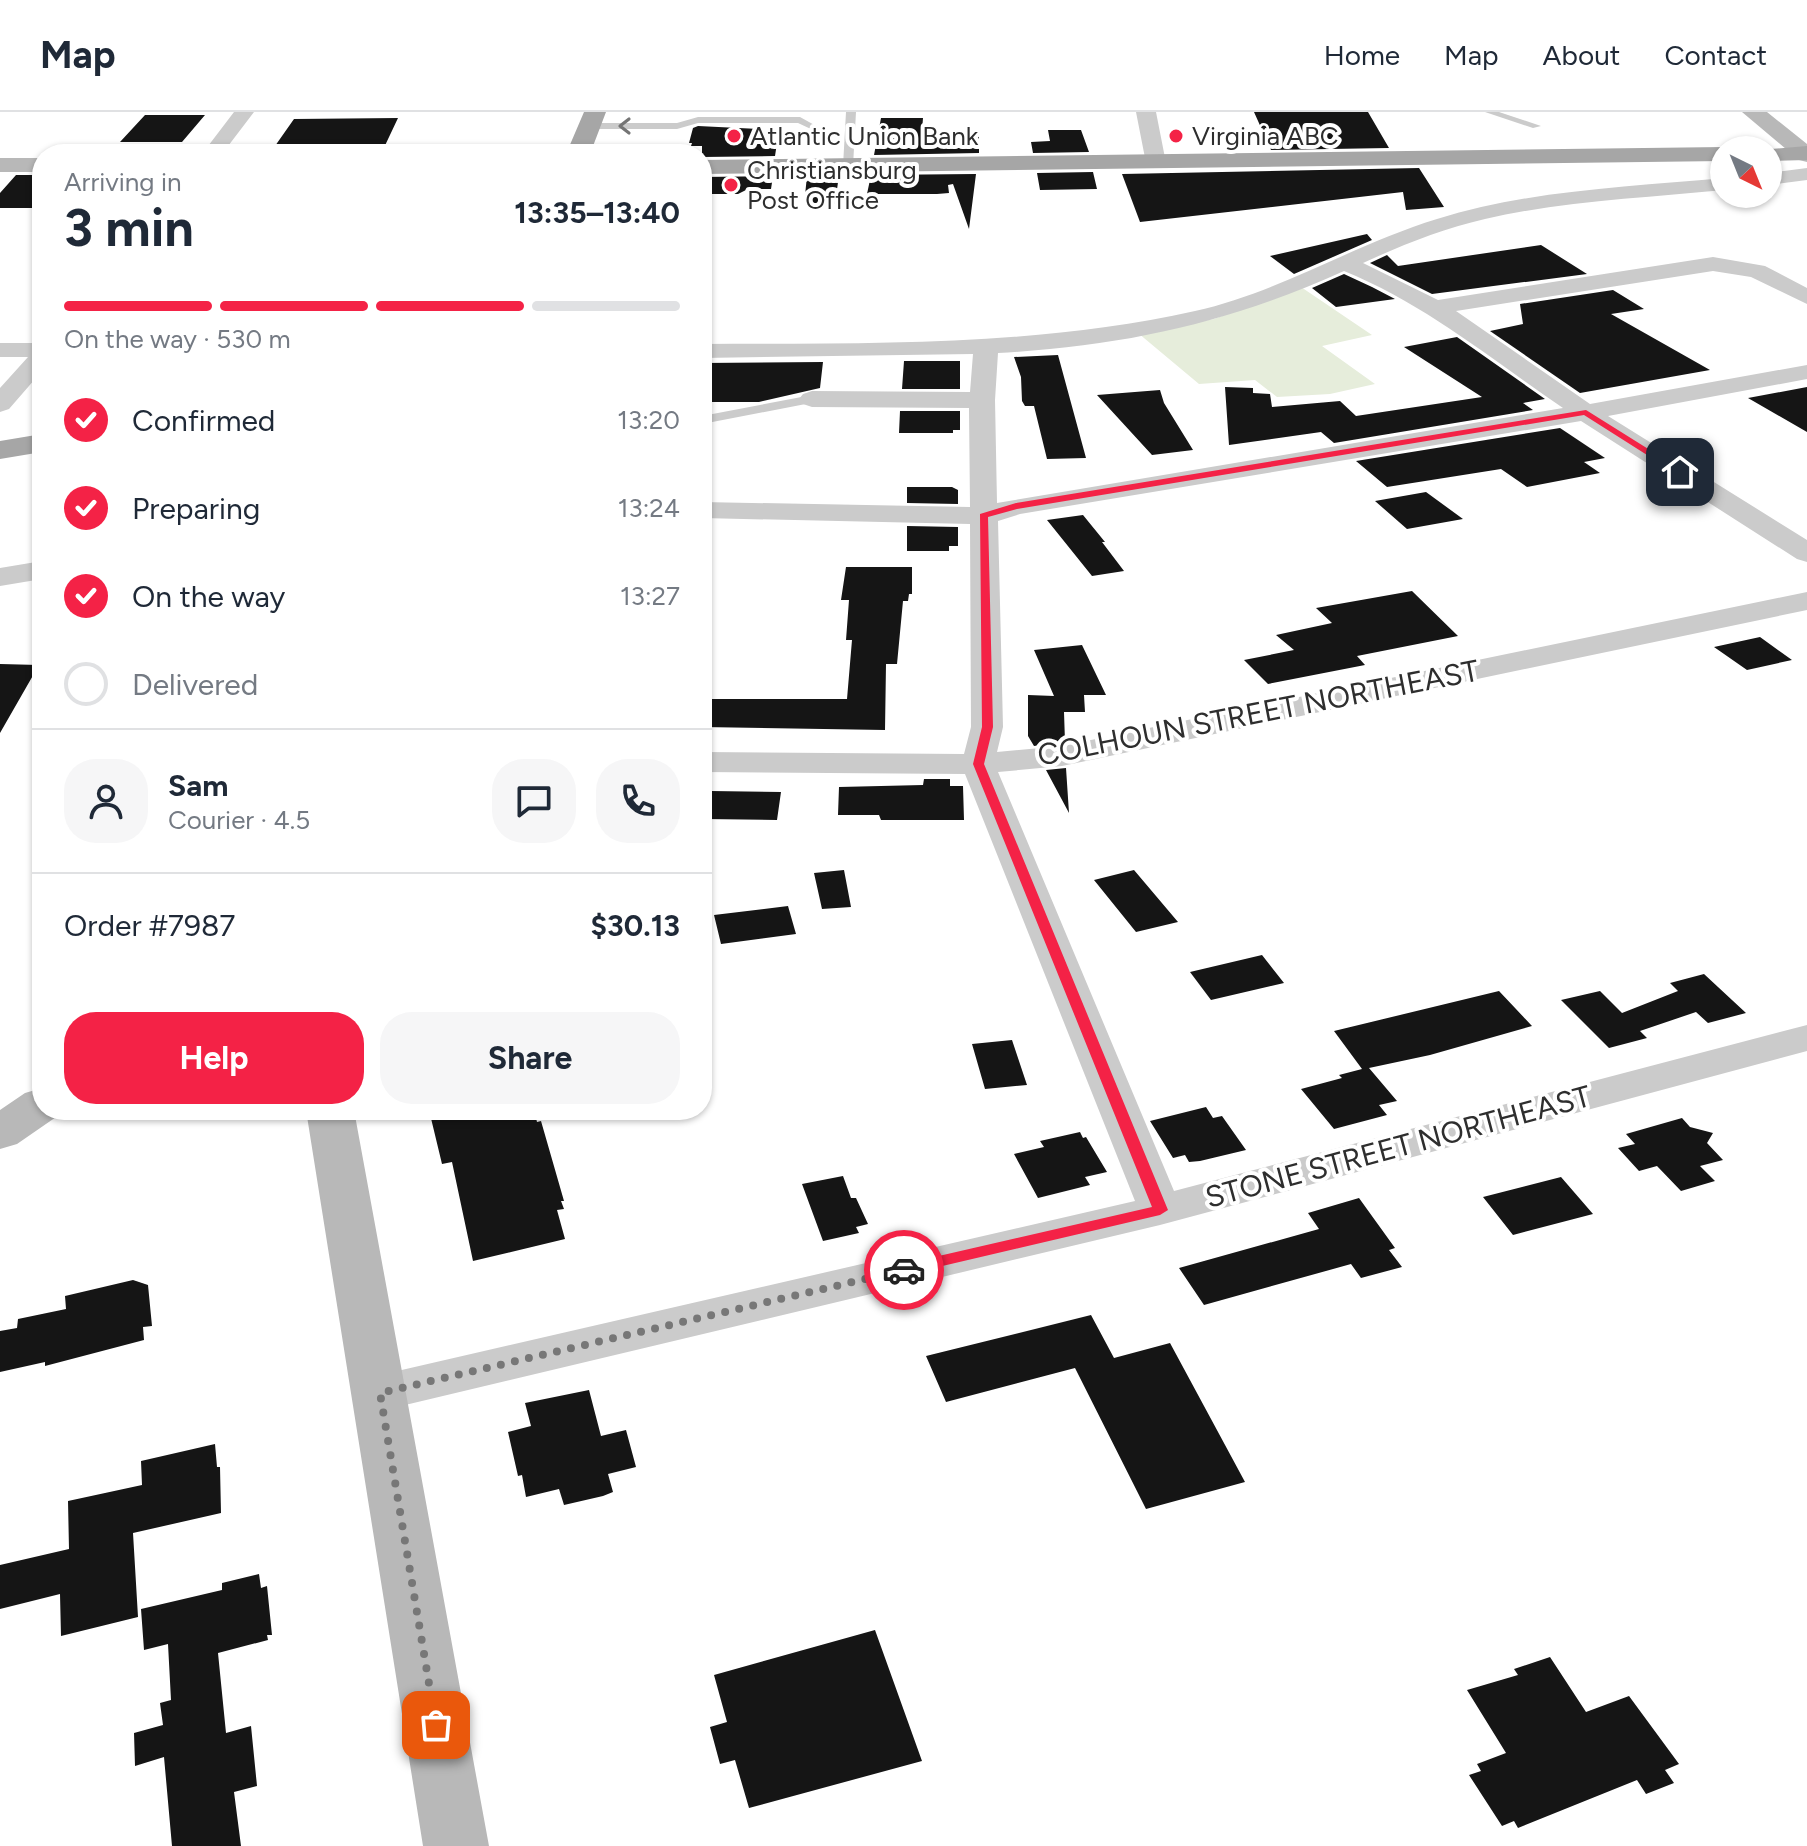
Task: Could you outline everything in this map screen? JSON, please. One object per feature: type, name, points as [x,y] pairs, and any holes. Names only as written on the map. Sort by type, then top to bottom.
[{"type":"main road","points":[[582,144],[593,119]]},
{"type":"main road","points":[[712,167],[1710,154]]},
{"type":"main road","points":[[1782,156],[1806,159]]},
{"type":"main road","points":[[0,450],[32,445]]},
{"type":"street","points":[[220,144],[244,112]]},
{"type":"street","points":[[1146,112],[1156,163]]},
{"type":"street","points":[[1753,112],[1806,159],[1782,172]]},
{"type":"street","points":[[0,165],[32,165]]},
{"type":"street","points":[[712,351],[986,349],[1090,336],[1202,317],[1449,222],[1530,203],[1710,185]]},
{"type":"street","points":[[1346,264],[1367,271],[1432,308],[1586,412],[1807,553]]},
{"type":"street","points":[[1432,308],[1713,264],[1757,271],[1807,297]]},
{"type":"street","points":[[986,349],[982,400],[987,727],[978,764],[1160,1210]]},
{"type":"street","points":[[0,350],[32,350]]},
{"type":"street","points":[[0,404],[32,367]]},
{"type":"street","points":[[712,510],[984,516],[1031,504],[1807,372]]},
{"type":"street","points":[[812,399],[982,400]]},
{"type":"street","points":[[0,577],[32,572]]},
{"type":"street","name":"COLHOUN STREET NORTHEAST","points":[[712,762],[978,764],[1062,756],[1807,601]]},
{"type":"street","name":"STONE STREET NORTHEAST","points":[[380,1393],[1160,1210],[1807,1038]]},
{"type":"street","points":[[0,1133],[32,1111]]},
{"type":"street","points":[[332,1120],[456,1846]]},
{"type":"lane","points":[[848,166],[851,112]]},
{"type":"lane","points":[[1490,112],[1536,126]]},
{"type":"lane","points":[[593,119],[677,126],[813,127]]},
{"type":"lane","points":[[761,400],[812,399]]},
{"type":"lane","points":[[712,418],[812,399]]},
{"type":"green space","points":[[1301,287],[1372,335],[1322,346],[1375,384],[1330,394],[1277,397],[1255,380],[1199,384],[1138,333],[1214,319]]},
{"type":"building","points":[[1254,112],[1368,112],[1389,148],[1271,150]]},
{"type":"building","points":[[145,115],[205,115],[182,142],[120,142]]},
{"type":"building","points":[[398,118],[386,144],[276,144],[294,119]]},
{"type":"building","points":[[881,118],[923,118],[922,131],[979,134],[979,153],[874,155]]},
{"type":"building","points":[[693,128],[779,130],[775,156],[712,157],[712,144],[689,143]]},
{"type":"building","points":[[1048,130],[1081,130],[1089,152],[1033,153],[1031,142],[1050,141]]},
{"type":"building","points":[[1419,168],[1444,207],[1406,210],[1403,192],[1140,222],[1122,174]]},
{"type":"building","points":[[1093,172],[1097,189],[1040,190],[1037,173]]},
{"type":"building","points":[[976,174],[969,229],[953,184],[948,185],[949,193],[867,194],[871,175]]},
{"type":"building","points":[[16,175],[32,175],[32,208],[0,208],[0,193]]},
{"type":"building","points":[[839,175],[835,204],[804,205],[807,176]]},
{"type":"building","name":"Christiansburg Post Office","points":[[773,176],[771,189],[748,189],[738,194],[712,194],[712,177]]},
{"type":"building","points":[[1367,234],[1372,240],[1294,274],[1270,256]]},
{"type":"building","points":[[1541,245],[1587,274],[1432,294],[1370,263],[1387,255],[1398,266]]},
{"type":"building","points":[[1344,274],[1395,299],[1336,307],[1312,288]]},
{"type":"building","points":[[1613,290],[1644,309],[1611,314],[1710,370],[1580,393],[1490,331],[1523,324],[1520,304]]},
{"type":"building","points":[[1457,337],[1545,399],[1523,403],[1533,410],[1334,443],[1321,432],[1229,445],[1225,387],[1253,388],[1253,393],[1270,394],[1272,407],[1340,401],[1356,416],[1482,397],[1404,347]]},
{"type":"building","points":[[1058,355],[1086,458],[1047,459],[1034,406],[1025,406],[1022,401],[1021,377],[1014,357]]},
{"type":"building","points":[[904,361],[960,361],[960,389],[902,389]]},
{"type":"building","points":[[823,362],[820,388],[759,402],[712,402],[712,363]]},
{"type":"building","points":[[1807,387],[1807,432],[1748,398]]},
{"type":"building","points":[[1160,390],[1164,403],[1193,450],[1152,455],[1097,395]]},
{"type":"building","points":[[900,411],[960,411],[960,430],[953,430],[953,433],[899,433]]},
{"type":"building","points":[[1560,428],[1605,458],[1584,462],[1600,473],[1527,487],[1501,469],[1387,487],[1356,461]]},
{"type":"building","points":[[907,487],[952,487],[958,490],[958,504],[907,503]]},
{"type":"building","points":[[1426,492],[1463,519],[1407,529],[1375,501]]},
{"type":"building","points":[[1083,515],[1124,571],[1092,576],[1047,520]]},
{"type":"building","points":[[907,526],[958,527],[958,546],[949,546],[949,551],[907,551]]},
{"type":"building","points":[[846,567],[912,567],[912,594],[909,594],[908,601],[903,601],[897,664],[886,664],[885,730],[712,727],[712,699],[847,699],[852,640],[846,640],[849,600],[841,600]]},
{"type":"building","points":[[1412,591],[1458,636],[1357,656],[1365,665],[1268,684],[1244,660],[1294,650],[1276,635],[1332,623],[1316,608]]},
{"type":"building","points":[[1760,637],[1792,660],[1747,670],[1714,647]]},
{"type":"building","points":[[1082,645],[1106,695],[1084,695],[1085,712],[1064,712],[1065,742],[1034,746],[1028,736],[1028,695],[1054,696],[1034,650]]},
{"type":"building","points":[[0,664],[32,665],[32,677],[0,733]]},
{"type":"building","points":[[1066,768],[1069,813],[1046,770]]},
{"type":"building","points":[[924,779],[950,779],[950,786],[963,786],[964,820],[881,820],[879,815],[838,815],[839,787],[923,785]]},
{"type":"building","points":[[712,791],[781,792],[777,820],[712,819]]},
{"type":"building","points":[[844,870],[851,907],[822,909],[814,873]]},
{"type":"building","points":[[1134,870],[1178,922],[1136,932],[1094,880]]},
{"type":"building","points":[[788,906],[796,934],[721,944],[714,915]]},
{"type":"building","points":[[1262,955],[1284,983],[1211,1000],[1190,972]]},
{"type":"building","points":[[1704,974],[1746,1013],[1708,1023],[1696,1012],[1640,1031],[1647,1038],[1609,1048],[1561,1000],[1600,991],[1622,1013],[1678,991],[1670,983]]},
{"type":"building","points":[[1499,991],[1532,1026],[1430,1055],[1369,1068],[1397,1101],[1379,1105],[1387,1115],[1334,1129],[1301,1089],[1362,1069],[1334,1031]]},
{"type":"building","points":[[1012,1040],[1027,1085],[985,1089],[972,1044]]},
{"type":"building","points":[[1206,1107],[1213,1118],[1222,1116],[1246,1150],[1200,1161],[1189,1162],[1185,1155],[1173,1158],[1150,1121]]},
{"type":"building","points":[[1682,1118],[1690,1127],[1713,1133],[1707,1143],[1723,1160],[1700,1166],[1715,1181],[1681,1191],[1657,1166],[1639,1171],[1618,1148],[1635,1144],[1626,1134]]},
{"type":"building","points":[[431,1120],[541,1121],[564,1201],[561,1201],[564,1209],[557,1210],[565,1239],[473,1261],[452,1162],[442,1164]]},
{"type":"building","points":[[1080,1132],[1107,1172],[1085,1177],[1090,1185],[1038,1198],[1014,1154],[1044,1147],[1040,1141]]},
{"type":"building","points":[[843,1176],[851,1198],[856,1198],[868,1224],[856,1227],[859,1233],[823,1241],[802,1184]]},
{"type":"building","points":[[1561,1177],[1593,1214],[1513,1235],[1483,1197]]},
{"type":"building","points":[[1359,1198],[1395,1248],[1389,1250],[1402,1267],[1361,1278],[1351,1264],[1204,1305],[1179,1268],[1319,1229],[1308,1213]]},
{"type":"building","points":[[133,1280],[148,1285],[152,1326],[143,1327],[144,1340],[45,1366],[45,1362],[0,1372],[0,1331],[17,1328],[18,1319],[66,1309],[65,1296]]},
{"type":"building","points":[[1091,1315],[1114,1358],[1170,1343],[1245,1482],[1146,1509],[1075,1368],[946,1402],[926,1356]]},
{"type":"building","points":[[589,1390],[601,1436],[626,1430],[636,1467],[608,1474],[613,1492],[603,1496],[564,1505],[559,1489],[526,1497],[508,1432],[531,1426],[525,1403]]},
{"type":"building","points":[[215,1444],[217,1467],[220,1467],[221,1513],[133,1533],[138,1617],[61,1636],[60,1594],[0,1609],[0,1565],[69,1549],[68,1501],[142,1485],[141,1461]]},
{"type":"building","points":[[259,1574],[261,1588],[267,1586],[272,1635],[267,1635],[268,1640],[218,1653],[226,1733],[251,1726],[257,1786],[234,1792],[241,1846],[172,1846],[164,1757],[135,1766],[134,1733],[163,1725],[160,1703],[171,1700],[168,1644],[144,1650],[141,1609],[222,1590],[222,1583]]},
{"type":"building","points":[[875,1630],[922,1761],[749,1808],[735,1760],[720,1764],[710,1727],[727,1722],[714,1675]]},
{"type":"building","points":[[1550,1657],[1586,1712],[1629,1696],[1679,1764],[1665,1770],[1674,1783],[1646,1794],[1637,1780],[1518,1828],[1514,1821],[1502,1826],[1469,1775],[1481,1771],[1477,1764],[1506,1753],[1467,1690],[1518,1675],[1514,1669]]},
{"type":"way so far","points":[[436,1725],[380,1393],[904,1270]]},
{"type":"place","name":"Atlantic Union Bank","points":[[734,136]]},
{"type":"place","name":"Virginia ABC","points":[[1176,136]]},
{"type":"place","name":"Christiansburg Post Office","points":[[731,185]]},
{"type":"route","points":[[904,1270],[1160,1210],[978,764],[987,727],[984,516],[1016,506],[1586,412],[1680,472]]}]
